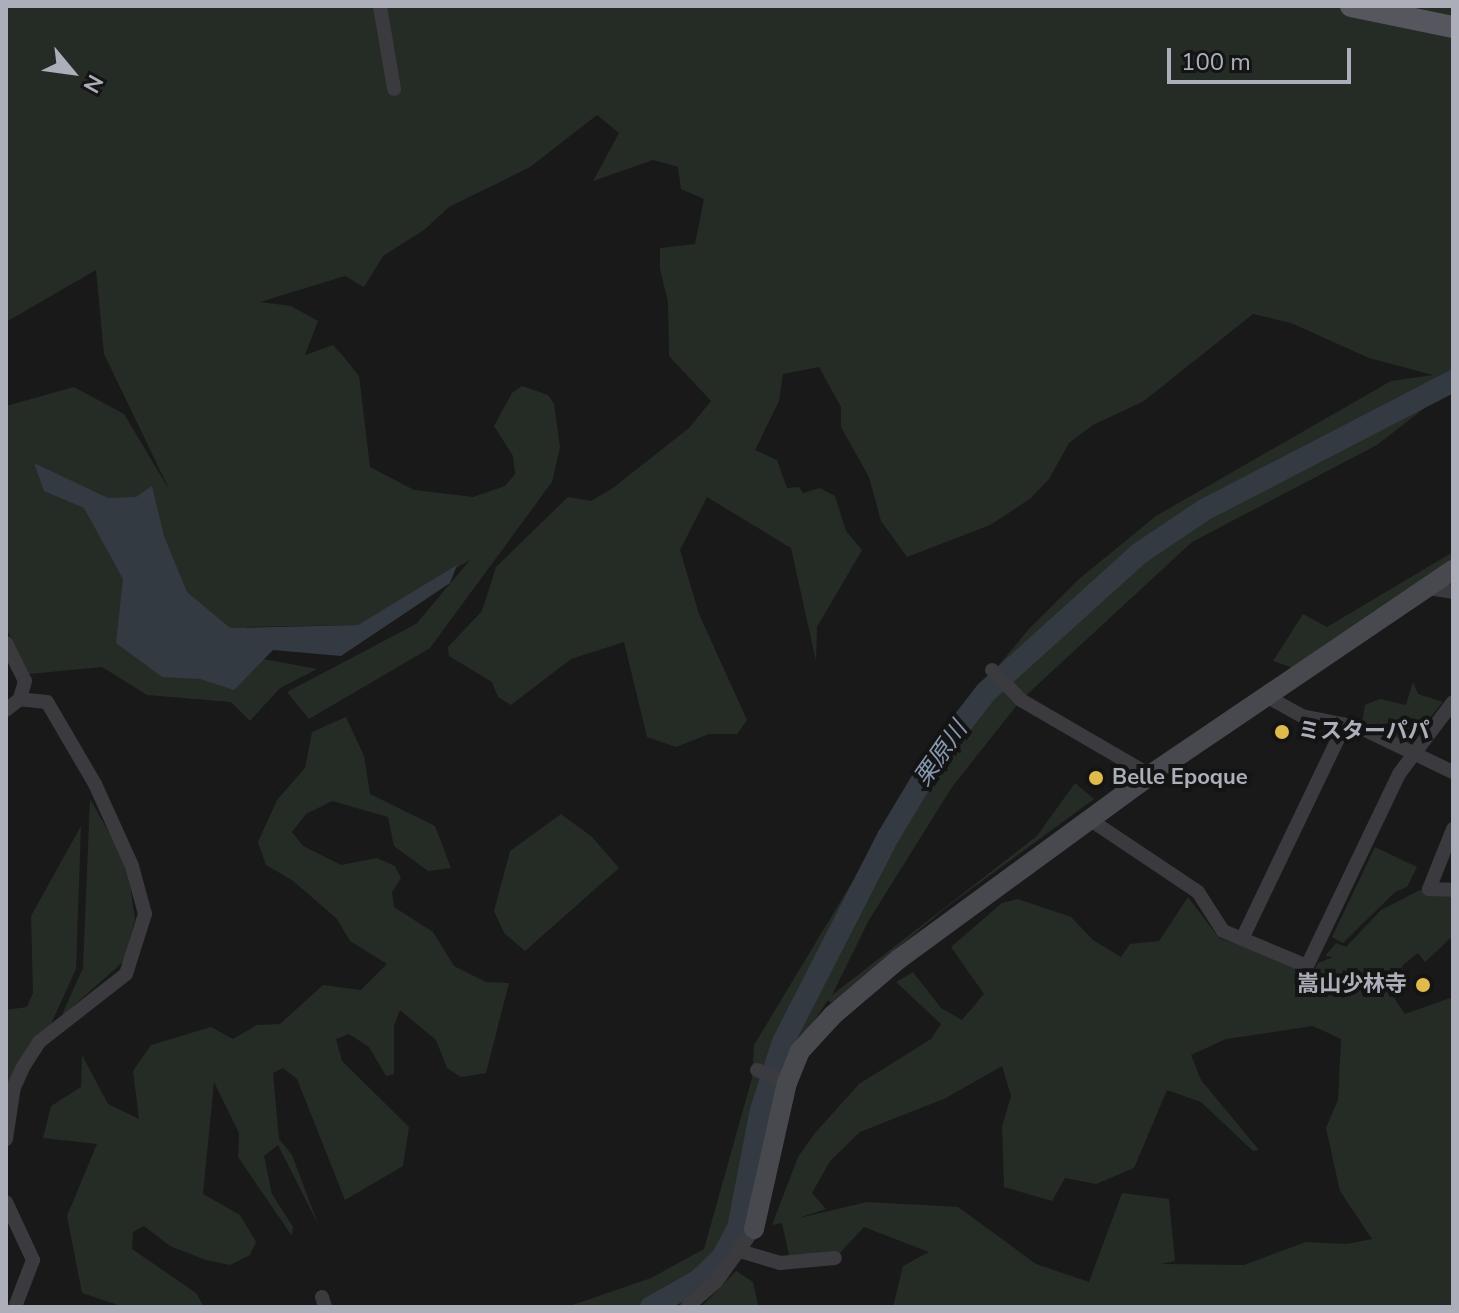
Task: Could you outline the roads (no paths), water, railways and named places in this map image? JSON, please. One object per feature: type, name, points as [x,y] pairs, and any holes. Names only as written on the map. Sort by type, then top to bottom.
[{"type":"main road","points":[[1351,6],[1453,27]]},
{"type":"street","points":[[380,6],[394,89]]},
{"type":"street","points":[[687,1307],[740,1251],[754,1229],[767,1190],[782,1081],[800,1051],[833,1015],[899,959],[1150,775],[1453,570]]},
{"type":"street","points":[[1428,588],[1453,592]]},
{"type":"street","points":[[6,643],[25,681],[20,699],[6,710]]},
{"type":"street","points":[[992,670],[1011,691],[1150,775]]},
{"type":"street","points":[[1266,696],[1302,716],[1361,728],[1453,772]]},
{"type":"street","points":[[6,1139],[14,1086],[23,1067],[39,1042],[126,974],[145,914],[132,866],[95,784],[47,702],[20,699]]},
{"type":"street","points":[[1089,819],[1198,892],[1223,931],[1307,966],[1413,752],[1453,702]]},
{"type":"street","points":[[1242,939],[1344,726]]},
{"type":"street","points":[[1453,829],[1429,889],[1453,890]]},
{"type":"street","points":[[757,1070],[782,1081]]},
{"type":"street","points":[[6,1202],[33,1260],[15,1307]]},
{"type":"street","points":[[740,1251],[780,1263],[835,1258]]},
{"type":"waterway","name":"栗原川","points":[[651,1307],[699,1280],[722,1258],[738,1228],[761,1110],[783,1042],[888,837],[937,755],[986,692],[1140,553],[1204,510],[1453,381]]},
{"type":"place","name":"ミスターパパ","points":[[1282,732]]},
{"type":"place","name":"Belle Epoque","points":[[1096,778]]},
{"type":"place","name":"嵩山少林寺","points":[[1423,985]]}]
